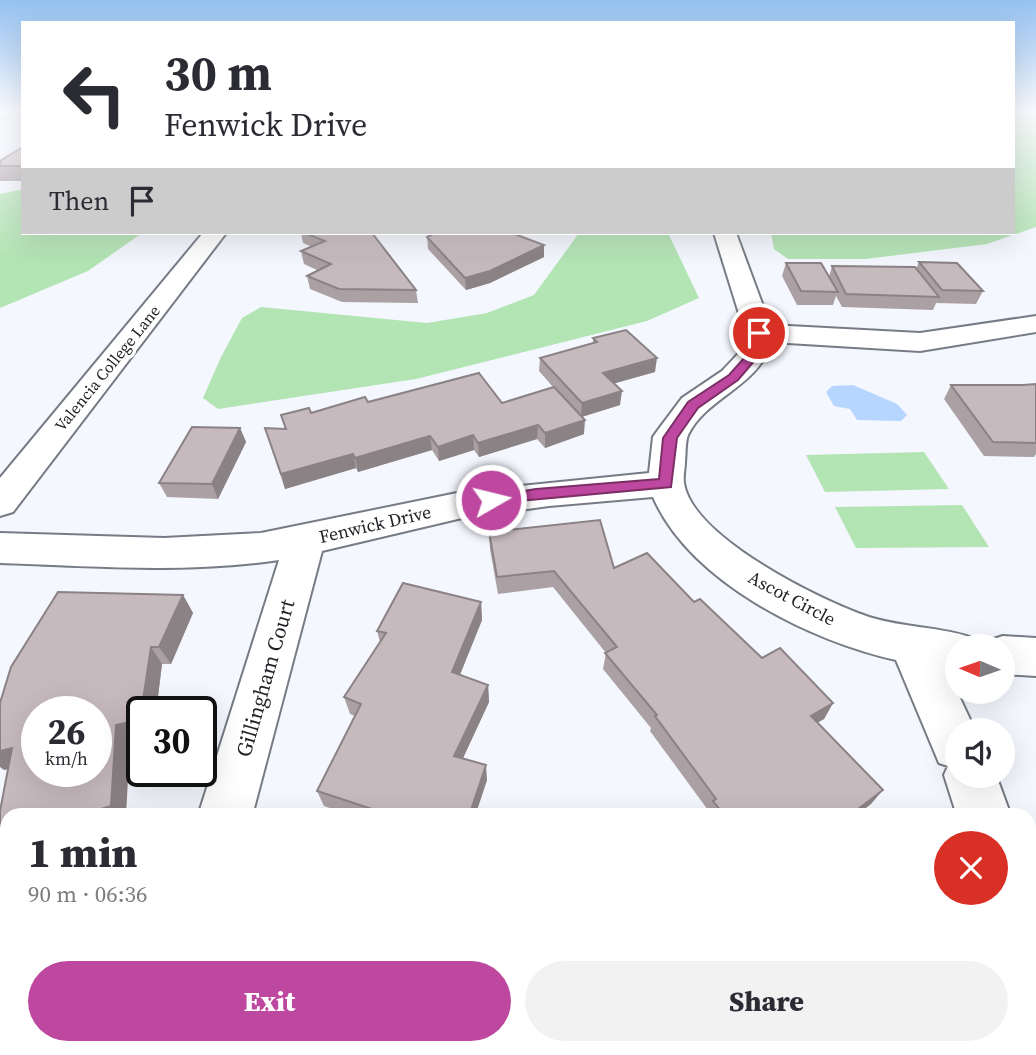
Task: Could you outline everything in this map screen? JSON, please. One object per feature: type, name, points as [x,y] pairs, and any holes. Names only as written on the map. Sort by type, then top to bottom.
[{"type":"street","name":"Valencia College Lane","points":[[0,503],[213,235]]},
{"type":"street","points":[[666,484],[670,438],[693,405],[733,377],[752,356],[759,333],[726,235]]},
{"type":"street","points":[[759,333],[920,342],[1036,324]]},
{"type":"street","name":"Fenwick Drive","points":[[0,548],[216,552],[305,541],[432,510],[491,500],[666,484]]},
{"type":"street","name":"Ascot Circle","points":[[666,484],[680,512],[699,537],[745,574],[814,612],[859,632],[912,645],[945,649]]},
{"type":"street","name":"Gillingham Court","points":[[227,808],[305,541]]},
{"type":"street","points":[[912,645],[945,719]]},
{"type":"street","points":[[1015,656],[1036,657]]},
{"type":"street","points":[[975,788],[982,808]]},
{"type":"green space","points":[[1015,159],[1036,159],[1036,227],[1015,234]]},
{"type":"green space","points":[[21,189],[21,235],[139,235],[88,271],[0,308],[0,194]]},
{"type":"green space","points":[[578,235],[669,235],[699,298],[647,321],[416,379],[218,409],[203,398],[242,318],[261,307],[427,323],[487,313],[534,295]]},
{"type":"green space","points":[[771,235],[1013,235],[987,244],[865,259],[788,259],[774,249]]},
{"type":"green space","points":[[924,452],[949,489],[825,492],[806,455]]},
{"type":"green space","points":[[962,505],[989,547],[856,548],[835,507]]},
{"type":"water","points":[[853,385],[897,404],[907,415],[901,421],[857,420],[850,409],[834,406],[826,392],[832,386]]},
{"type":"building","points":[[21,159],[21,166],[0,166],[0,161]]},
{"type":"building","points":[[310,235],[374,235],[416,290],[339,289],[307,276],[331,264],[301,251],[325,241]]},
{"type":"building","points":[[517,235],[544,245],[490,271],[465,278],[427,237]]},
{"type":"building","points":[[919,262],[957,263],[983,291],[942,290]]},
{"type":"building","points":[[786,263],[821,263],[838,292],[801,291]]},
{"type":"building","points":[[832,266],[915,267],[939,297],[846,294]]},
{"type":"building","points":[[626,330],[657,358],[603,373],[622,391],[582,403],[540,358],[597,342],[593,338]]},
{"type":"building","points":[[479,373],[502,403],[554,387],[585,420],[545,433],[538,425],[478,443],[473,435],[438,447],[430,436],[355,458],[353,454],[281,474],[265,428],[286,429],[281,415],[309,408],[311,413],[365,397],[368,402]]},
{"type":"building","points":[[1036,384],[1036,443],[993,442],[951,385],[1023,385]]},
{"type":"building","points":[[192,427],[240,428],[212,484],[159,483]]},
{"type":"building","points":[[600,520],[614,568],[647,553],[694,602],[700,599],[762,658],[780,648],[833,703],[811,716],[883,790],[859,808],[719,808],[713,801],[716,799],[655,716],[657,715],[605,653],[617,647],[554,571],[497,577],[489,532]]},
{"type":"building","points":[[403,583],[481,602],[452,672],[488,685],[454,756],[486,765],[472,808],[369,808],[317,791],[361,704],[344,697],[386,633],[377,631]]},
{"type":"building","points":[[58,592],[183,595],[159,647],[151,647],[144,696],[126,696],[126,723],[116,725],[111,806],[1,808],[12,748],[0,751],[0,703],[11,667]]},
{"type":"route","points":[[491,500],[666,484],[670,438],[693,405],[733,377],[752,356],[759,333]]}]
